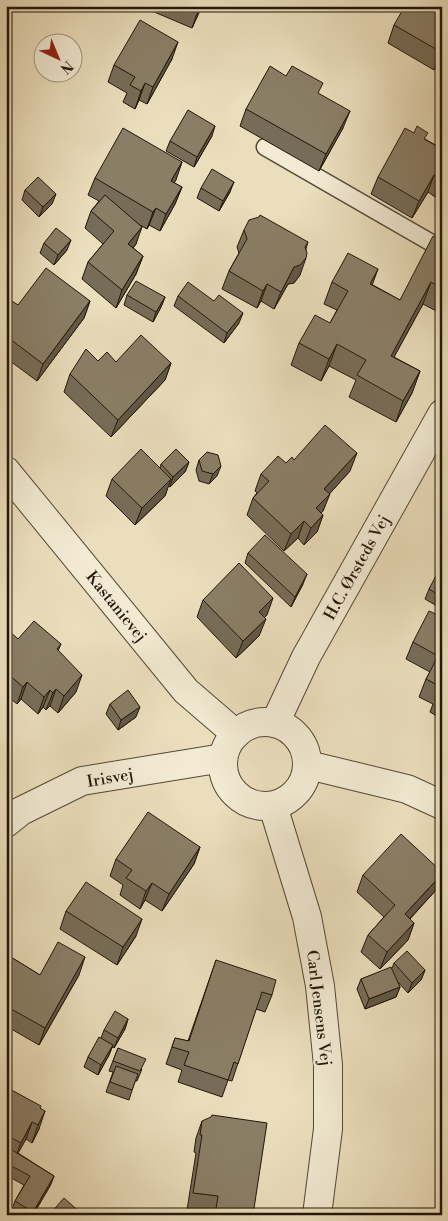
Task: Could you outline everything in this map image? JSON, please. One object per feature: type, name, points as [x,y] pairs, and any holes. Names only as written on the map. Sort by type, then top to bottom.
[{"type":"street","name":"H.C. Ørsteds Vej","points":[[275,723],[306,658],[442,414]]},
{"type":"street","name":"Kastanievej","points":[[6,471],[186,692],[236,734]]},
{"type":"street","points":[[254,723],[275,723],[288,729],[299,738],[306,751],[308,765],[305,778],[297,791],[287,800],[273,806],[260,806],[247,802],[236,794],[228,784],[223,771],[223,758],[228,745],[244,727],[254,723]]},
{"type":"street","name":"Irisvej","points":[[6,823],[21,811],[82,781],[223,758]]},
{"type":"street","points":[[308,765],[407,789],[442,805]]},
{"type":"street","name":"Carl Jensens Vej","points":[[273,806],[307,917],[320,986],[328,1065],[328,1129],[316,1215]]},
{"type":"lane","points":[[265,147],[442,249]]},
{"type":"building","points":[[186,6],[200,6],[198,11]]},
{"type":"building","points":[[405,6],[442,6],[441,52],[394,25]]},
{"type":"building","points":[[140,20],[178,42],[153,87],[145,83],[141,91],[130,85],[135,77],[114,65]]},
{"type":"building","points":[[270,66],[286,76],[292,66],[323,83],[318,93],[350,111],[326,154],[246,109]]},
{"type":"building","points":[[188,110],[215,126],[197,157],[170,141]]},
{"type":"building","points":[[417,126],[428,133],[424,139],[442,149],[442,179],[434,175],[419,201],[378,177],[405,128],[414,133]]},
{"type":"building","points":[[123,128],[182,162],[171,181],[182,187],[166,214],[156,208],[153,212],[95,178]]},
{"type":"building","points":[[212,169],[234,182],[223,201],[201,188]]},
{"type":"building","points":[[38,177],[56,194],[43,207],[25,190]]},
{"type":"building","points":[[105,195],[142,227],[128,244],[143,256],[122,290],[88,262],[114,231],[91,211]]},
{"type":"building","points":[[260,215],[308,242],[305,247],[306,258],[300,265],[294,267],[281,292],[267,284],[263,291],[229,271],[247,239],[244,230],[249,220]]},
{"type":"building","points":[[56,228],[71,240],[58,255],[44,243]]},
{"type":"building","points":[[433,236],[442,241],[442,288],[431,282],[391,356],[420,371],[403,401],[357,375],[366,360],[337,344],[329,359],[299,343],[315,315],[330,323],[348,291],[332,282],[348,253],[378,269],[370,284],[400,300]]},
{"type":"building","points":[[46,268],[90,301],[43,364],[6,336],[6,308],[12,301],[18,305]]},
{"type":"building","points":[[136,281],[165,297],[156,312],[127,295]]},
{"type":"building","points":[[188,282],[214,301],[219,295],[243,313],[227,333],[178,296]]},
{"type":"building","points":[[141,335],[171,363],[118,420],[70,374],[86,349],[98,361],[107,352],[116,362]]},
{"type":"building","points":[[325,425],[357,453],[324,489],[330,494],[316,508],[323,515],[311,528],[304,521],[291,534],[253,498],[269,481],[261,474],[278,456],[286,463],[292,457],[294,460]]},
{"type":"building","points":[[141,449],[171,479],[142,508],[112,479]]},
{"type":"building","points":[[176,449],[189,462],[173,477],[161,464]]},
{"type":"building","points":[[207,452],[218,455],[221,466],[213,474],[202,471],[199,460]]},
{"type":"building","points":[[265,535],[307,574],[295,597],[248,553]]},
{"type":"building","points":[[239,563],[273,598],[259,612],[266,619],[243,641],[203,600]]},
{"type":"building","points":[[440,568],[442,569],[442,597],[429,589]]},
{"type":"building","points":[[429,611],[442,617],[442,698],[436,695],[441,687],[426,679],[438,656],[413,642]]},
{"type":"building","points":[[34,621],[61,644],[57,649],[82,675],[64,696],[56,689],[53,693],[50,690],[44,697],[27,682],[23,687],[6,672],[6,632],[8,630],[18,639]]},
{"type":"building","points":[[128,690],[140,707],[121,720],[110,704]]},
{"type":"building","points":[[148,812],[200,847],[169,894],[152,883],[146,891],[126,878],[132,870],[116,859]]},
{"type":"building","points":[[401,834],[442,874],[405,914],[414,923],[387,952],[368,935],[395,905],[363,875]]},
{"type":"building","points":[[86,882],[142,919],[123,947],[66,911]]},
{"type":"building","points":[[58,942],[85,957],[45,1028],[6,1006],[6,954],[40,975]]},
{"type":"building","points":[[407,951],[425,970],[412,983],[394,963]]},
{"type":"building","points":[[216,960],[276,980],[272,995],[262,992],[238,1064],[234,1062],[228,1080],[184,1065],[189,1052],[172,1047],[175,1038],[189,1041]]},
{"type":"building","points":[[391,967],[400,987],[369,999],[361,979]]},
{"type":"building","points":[[115,1011],[128,1019],[118,1038],[104,1030]]},
{"type":"building","points":[[99,1037],[113,1045],[101,1065],[88,1057]]},
{"type":"building","points":[[118,1048],[146,1059],[140,1071],[113,1061]]},
{"type":"building","points":[[116,1066],[138,1074],[132,1090],[110,1082]]},
{"type":"building","points":[[6,1087],[41,1106],[40,1108],[45,1111],[38,1125],[32,1122],[21,1143],[6,1135]]},
{"type":"building","points":[[212,1115],[267,1123],[253,1215],[215,1215],[218,1196],[193,1193],[202,1135],[200,1135],[202,1121]]},
{"type":"building","points":[[12,1150],[54,1176],[33,1212],[15,1201],[30,1176],[6,1163],[6,1158]]},
{"type":"building","points":[[64,1198],[83,1215],[49,1215]]}]
